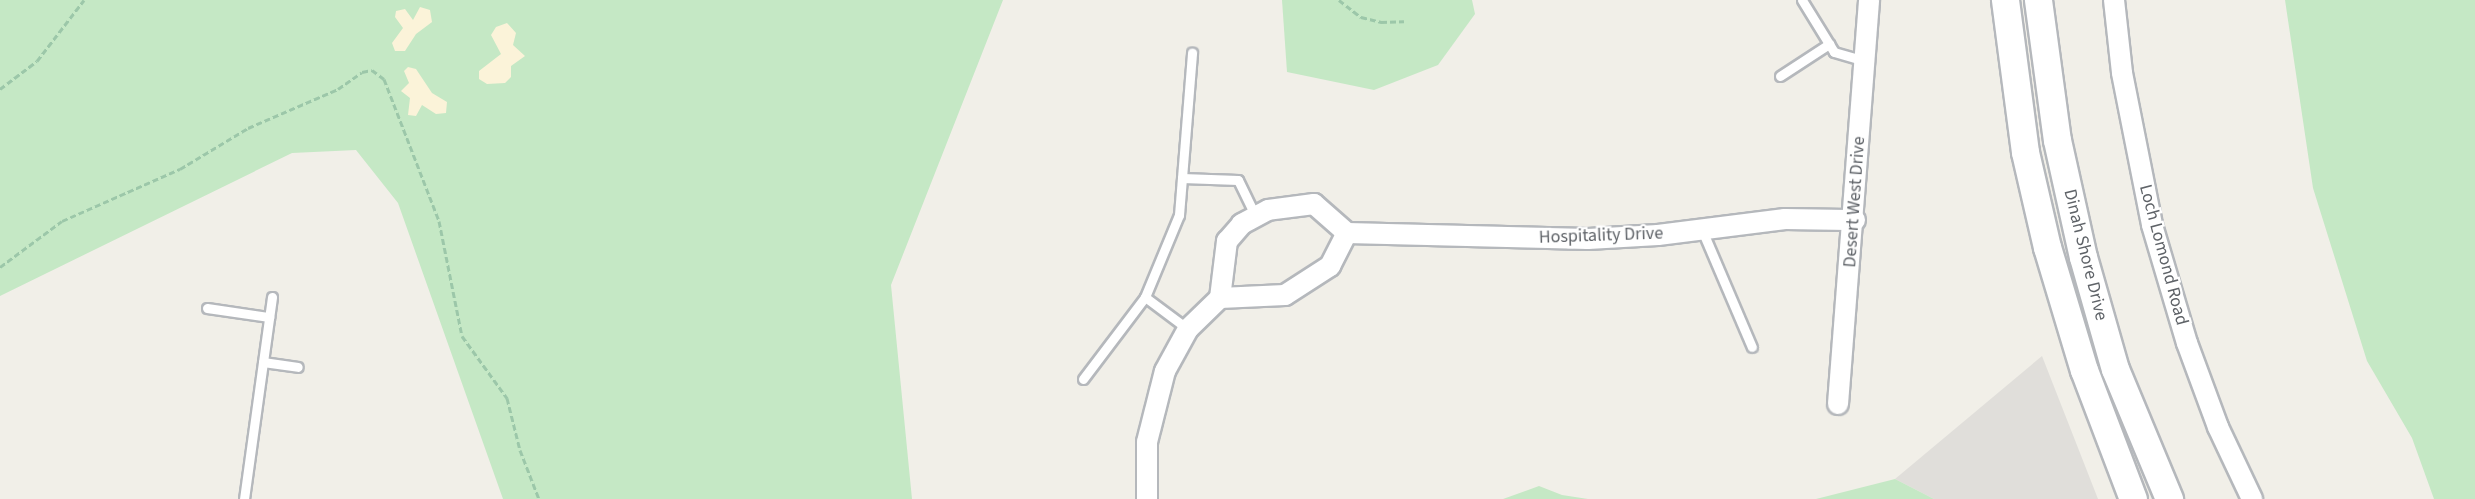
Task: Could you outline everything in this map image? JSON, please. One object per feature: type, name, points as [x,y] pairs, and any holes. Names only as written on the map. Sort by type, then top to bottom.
[{"type":"main road","name":"Dinah Shore Drive","points":[[2005,0],[2025,152],[2047,247],[2084,370],[2133,499]]},
{"type":"main road","name":"Dinah Shore Drive","points":[[2038,0],[2057,140],[2083,257],[2115,369],[2169,499]]},
{"type":"street","name":"Desert West Drive","points":[[1838,404],[1855,219],[1869,0]]},
{"type":"street","name":"Loch Lomond Road","points":[[2115,0],[2122,73],[2152,225],[2187,343],[2218,427],[2252,499]]},
{"type":"street","points":[[1147,499],[1147,442],[1165,371],[1188,328],[1220,298],[1227,241],[1268,210],[1314,204],[1347,232],[1330,266],[1285,295],[1220,298]]},
{"type":"street","name":"Hospitality Drive","points":[[1347,232],[1588,239],[1702,230],[1785,219],[1855,219]]},
{"type":"lane","points":[[1802,0],[1834,52],[1865,61]]},
{"type":"lane","points":[[1780,76],[1829,44]]},
{"type":"lane","points":[[1083,378],[1145,297],[1179,215],[1192,53]]},
{"type":"lane","points":[[1182,178],[1238,180],[1256,217]]},
{"type":"lane","points":[[1702,230],[1752,346]]},
{"type":"lane","points":[[244,499],[272,297]]},
{"type":"lane","points":[[1145,297],[1188,328]]},
{"type":"lane","points":[[207,308],[269,317]]},
{"type":"lane","points":[[263,362],[297,367]]},
{"type":"path","points":[[0,89],[38,61],[84,0]]},
{"type":"path","points":[[1339,0],[1361,17],[1381,22],[1404,21]]},
{"type":"path","points":[[0,267],[62,221],[180,170],[230,137],[372,70],[384,79],[439,221],[462,336],[507,398],[520,450],[539,499]]},
{"type":"shaded area","points":[[2042,356],[2098,499],[1934,499],[1895,479]]},
{"type":"green space","points":[[0,0],[1003,0],[891,285],[912,499],[503,499],[398,203],[356,150],[292,153],[0,296]]},
{"type":"green space","points":[[1282,0],[1472,0],[1475,14],[1438,65],[1374,90],[1287,72]]},
{"type":"green space","points":[[2285,0],[2475,0],[2475,499],[2434,499],[2412,438],[2367,361],[2313,188]]},
{"type":"green space","points":[[1895,479],[1934,499],[1816,499]]},
{"type":"green space","points":[[1539,486],[1562,495],[1588,499],[1503,499]]},
{"type":"sand","points":[[420,7],[430,10],[432,22],[416,34],[405,51],[395,51],[392,43],[403,28],[395,17],[396,11],[405,9],[413,20]]},
{"type":"sand","points":[[507,23],[516,33],[513,45],[525,56],[511,66],[511,77],[505,83],[487,84],[479,79],[479,71],[501,54],[491,35],[496,27]]},
{"type":"sand","points":[[408,67],[416,69],[432,93],[447,102],[446,113],[436,114],[422,105],[416,116],[408,115],[410,98],[401,91],[409,83],[404,71]]}]
